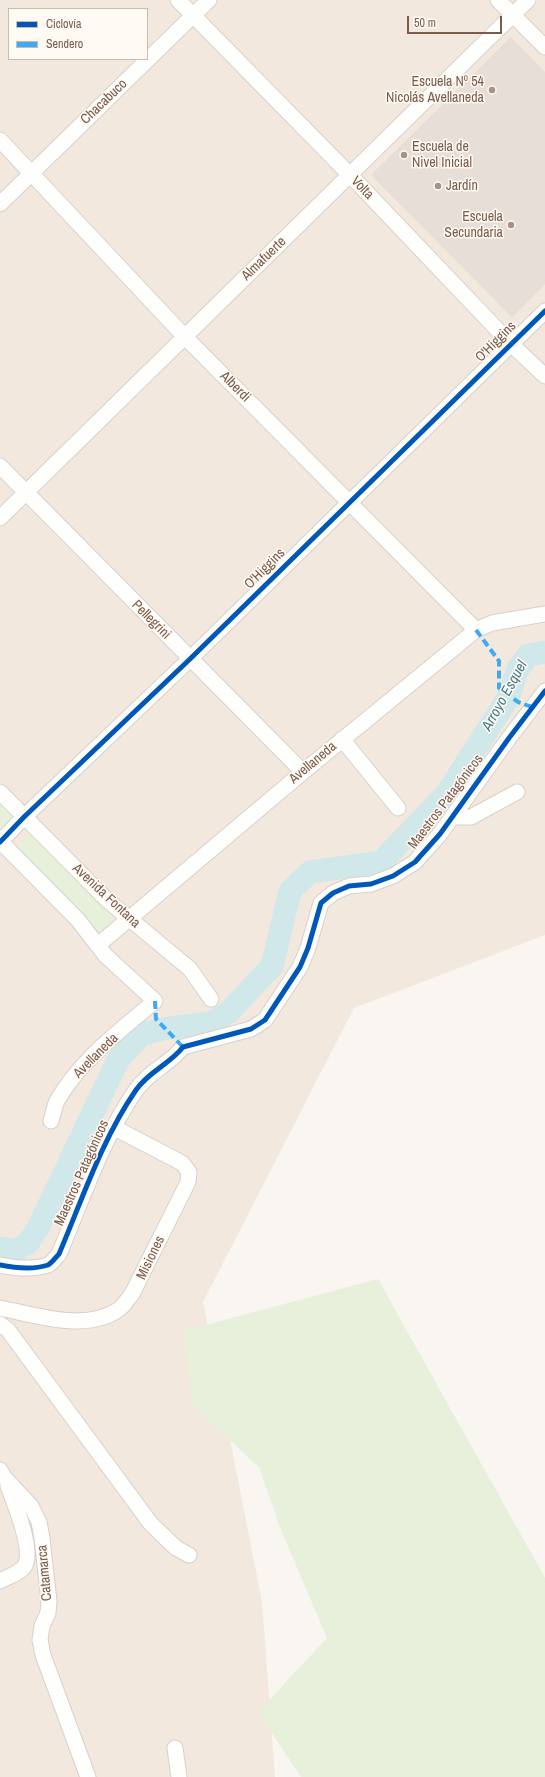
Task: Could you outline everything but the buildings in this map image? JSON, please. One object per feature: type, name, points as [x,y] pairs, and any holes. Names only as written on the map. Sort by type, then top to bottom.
[{"type":"street","name":"Volta","points":[[178,0],[350,175],[511,344],[545,376]]},
{"type":"street","name":"Chacabuco","points":[[148,59],[209,0]]},
{"type":"street","points":[[498,0],[545,47]]},
{"type":"street","name":"Almafuerte","points":[[0,518],[528,0]]},
{"type":"street","name":"Chacabuco","points":[[0,204],[147,60]]},
{"type":"street","name":"Alberdi","points":[[0,140],[185,337],[476,630]]},
{"type":"street","name":"O'Higgins","points":[[0,842],[24,817],[190,659],[545,310]]},
{"type":"street","name":"Pellegrini","points":[[0,466],[303,772]]},
{"type":"street","name":"Avellaneda","points":[[50,1121],[56,1102],[76,1074],[97,1052],[155,1001],[105,956],[98,945],[342,739],[476,630],[492,623],[545,614]]},
{"type":"street","name":"Maestros Patagónicos","points":[[0,1266],[34,1267],[49,1265],[59,1254],[113,1127],[137,1089],[153,1072],[178,1054],[183,1047],[252,1029],[265,1020],[300,967],[308,948],[321,902],[332,893],[349,886],[371,884],[393,876],[415,862],[440,834],[509,738],[545,691]]},
{"type":"street","points":[[342,739],[398,808]]},
{"type":"street","name":"Avenida Fontana","points":[[0,792],[107,900],[190,969],[211,1000]]},
{"type":"street","points":[[453,816],[471,817],[517,792]]},
{"type":"street","points":[[0,842],[78,920],[98,945]]},
{"type":"street","name":"Misiones","points":[[0,1308],[75,1322],[94,1320],[100,1319],[119,1310],[132,1294],[188,1182],[189,1172],[182,1163],[113,1127]]},
{"type":"street","points":[[0,1324],[8,1330],[151,1524],[176,1548],[189,1555]]},
{"type":"street","points":[[0,1581],[24,1568],[28,1557],[18,1511],[2,1474]]},
{"type":"street","name":"Catamarca","points":[[2,1474],[31,1506],[39,1522],[48,1601],[48,1613],[42,1626],[40,1640],[43,1655],[88,1777]]},
{"type":"street","points":[[175,1748],[179,1777]]},
{"type":"shaded area","points":[[0,0],[545,0],[545,935],[354,1008],[203,1302],[262,1602],[275,1777],[0,1777]]},
{"type":"green space","points":[[0,803],[14,817],[0,830]]},
{"type":"green space","points":[[31,832],[115,917],[100,932],[16,848]]},
{"type":"green space","points":[[378,1279],[545,1578],[545,1777],[301,1777],[258,1712],[327,1638],[281,1530],[259,1467],[193,1406],[183,1331]]},
{"type":"waterway","name":"Arroyo Esquel","points":[[0,1248],[15,1251],[28,1243],[38,1228],[118,1060],[142,1034],[162,1029],[210,1023],[228,1013],[272,966],[290,891],[310,872],[381,862],[447,793],[508,698],[518,669],[528,655],[545,652]]},
{"type":"marked path","points":[[476,630],[499,661],[499,688],[518,702],[532,707]]},
{"type":"marked path","points":[[155,1001],[156,1019],[183,1047]]},
{"type":"cycle path","points":[[0,842],[24,817],[190,659],[545,311]]},
{"type":"cycle path","points":[[0,1265],[18,1268],[42,1267],[48,1265],[59,1254],[103,1149],[124,1109],[141,1084],[183,1047],[251,1029],[265,1020],[300,967],[308,948],[321,903],[333,893],[349,886],[371,884],[393,876],[415,862],[440,834],[509,738],[545,691]]},
{"type":"place","name":"Escuela Nº 54 Nicolás Avellaneda","points":[[492,90]]},
{"type":"place","name":"Escuela de Nivel Inicial","points":[[404,155]]},
{"type":"place","name":"Jardín","points":[[438,186]]},
{"type":"place","name":"Escuela Secundaria","points":[[511,225]]}]
